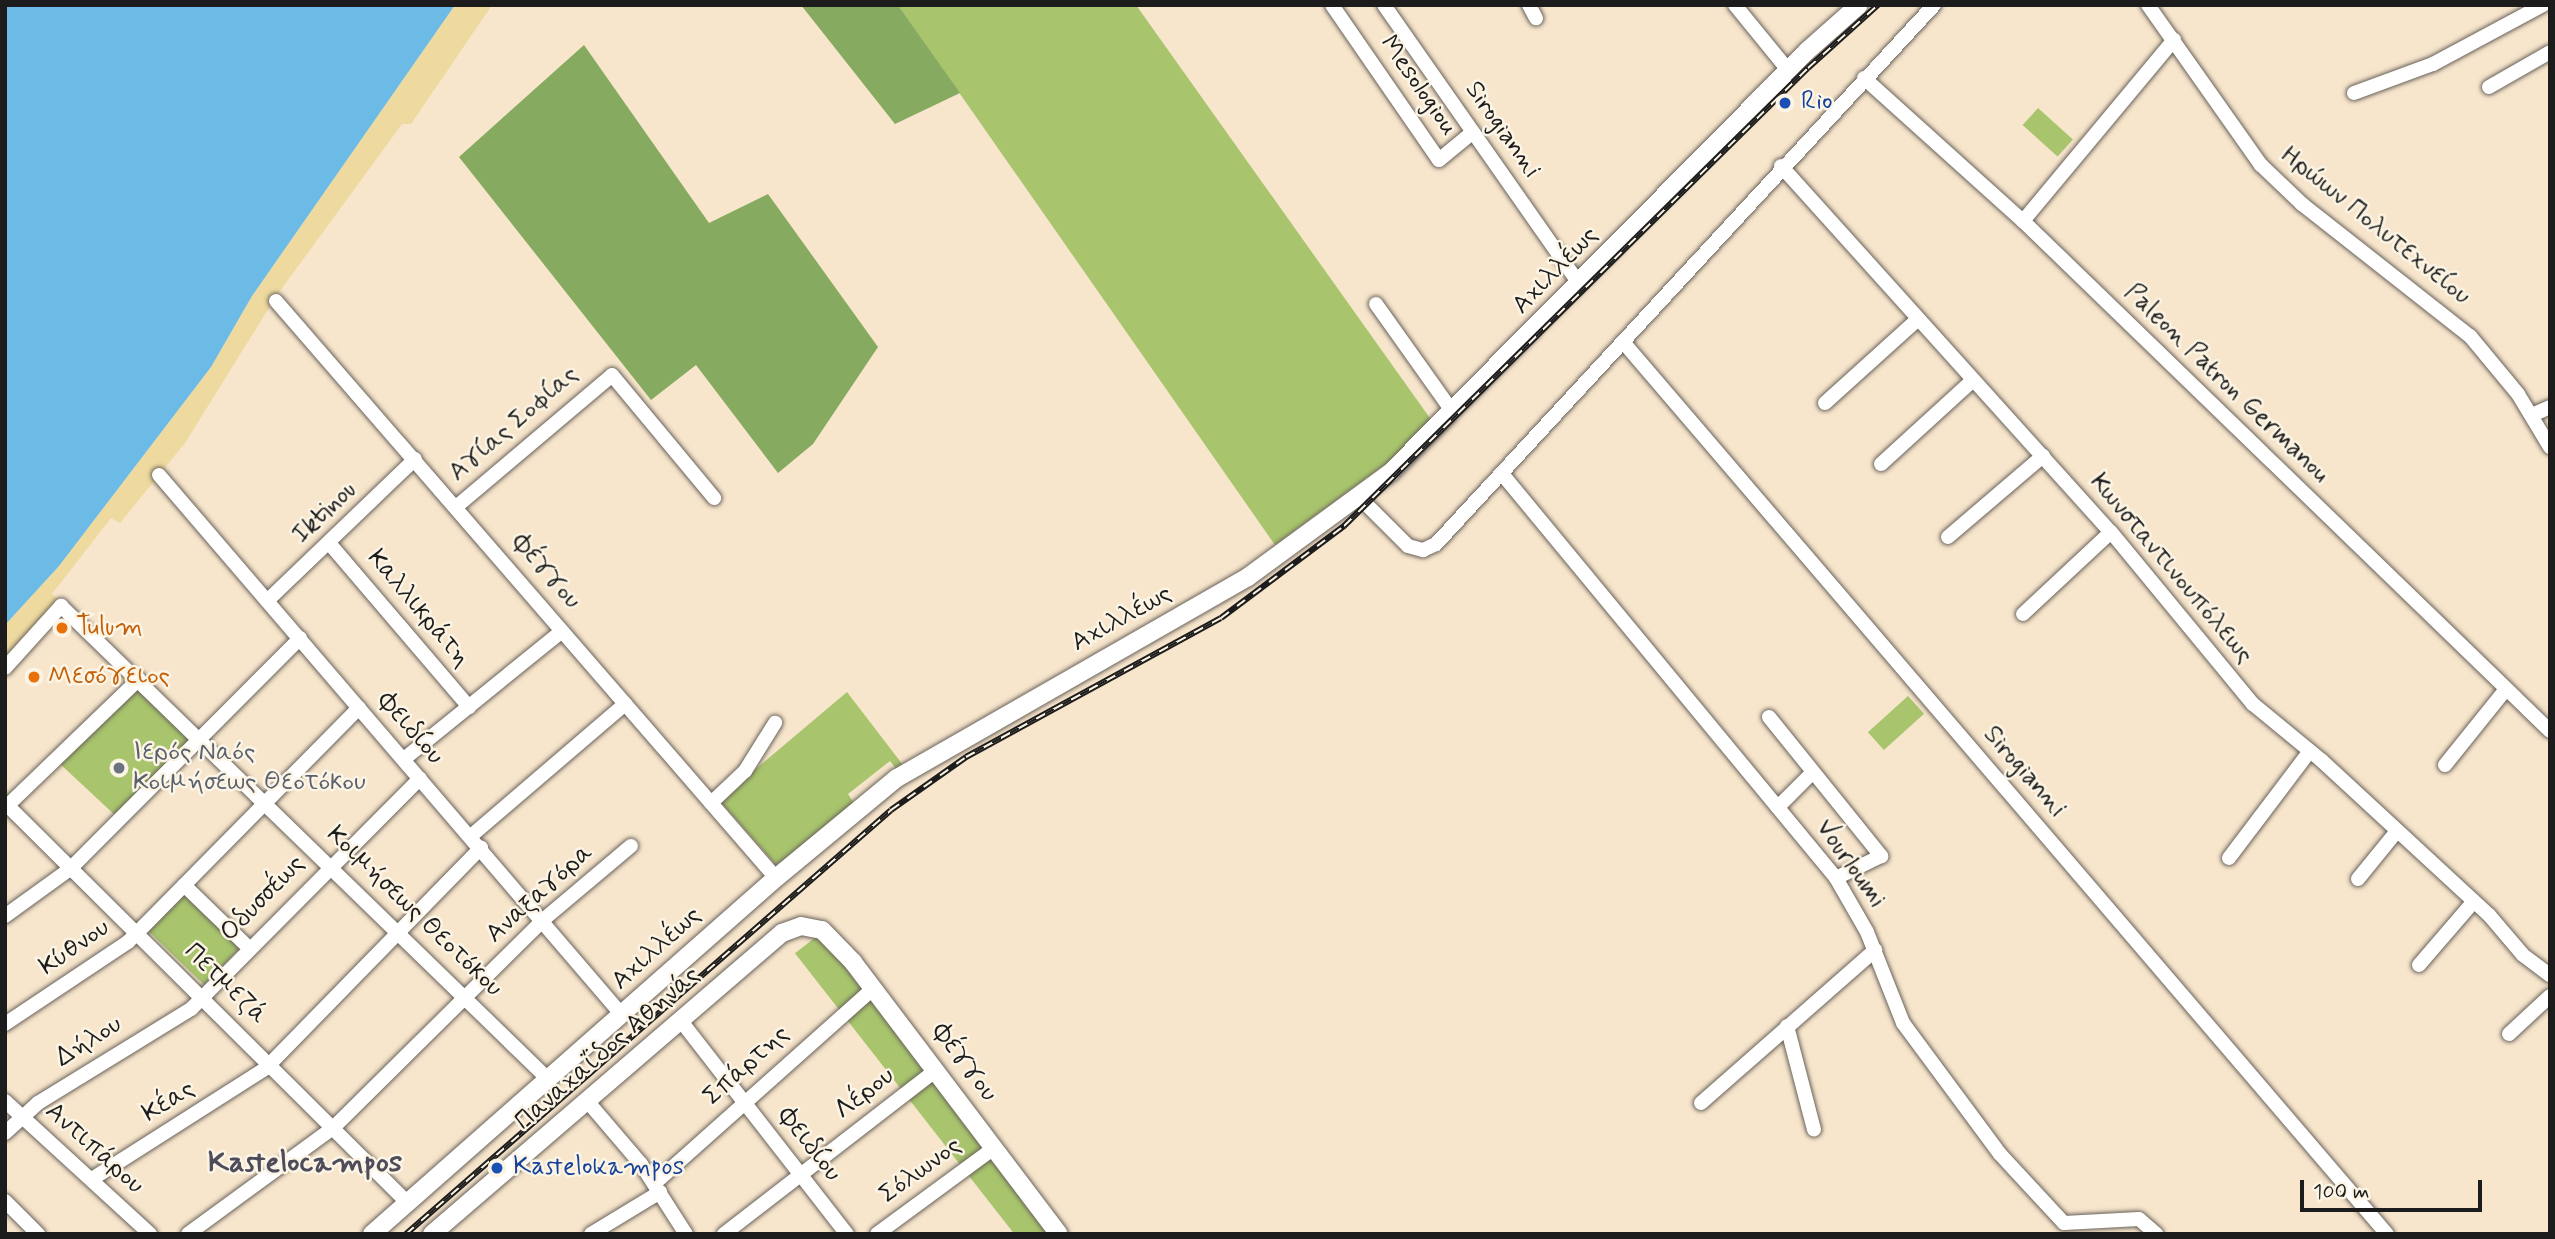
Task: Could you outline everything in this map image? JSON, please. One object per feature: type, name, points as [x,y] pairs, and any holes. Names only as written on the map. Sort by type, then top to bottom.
[{"type":"street","name":"Mesologiou","points":[[1332,5],[1439,160],[1473,132]]},
{"type":"street","name":"Sirogianni","points":[[1384,5],[1579,284]]},
{"type":"street","points":[[1735,5],[1788,70]]},
{"type":"street","name":"Αχιλλέως","points":[[372,1234],[622,1016],[776,877],[919,763],[1248,578],[1359,498],[1452,411],[1788,70],[1859,5]]},
{"type":"street","points":[[1359,498],[1408,546],[1427,549],[1503,475],[1781,166],[1934,5]]},
{"type":"street","name":"Ηρώων Πολυτεχνείου","points":[[2148,5],[2261,165],[2302,204],[2470,336],[2532,415],[2550,447]]},
{"type":"street","points":[[2354,93],[2433,64],[2543,5]]},
{"type":"street","points":[[2023,221],[2174,40]]},
{"type":"street","points":[[2489,87],[2550,52]]},
{"type":"street","name":"Paleon Patron Germanou","points":[[1864,78],[2023,221],[2550,732]]},
{"type":"street","name":"Κωνσταντινουπόλεως","points":[[1781,166],[2111,532],[2243,693],[2311,751],[2474,901],[2523,955],[2550,975]]},
{"type":"street","name":"Φέγγου","points":[[276,301],[776,877]]},
{"type":"street","points":[[1376,304],[1452,411]]},
{"type":"street","points":[[1825,403],[1918,319]]},
{"type":"street","name":"Sirogianni","points":[[1624,343],[2387,1234]]},
{"type":"street","name":"Αγίας Σοφίας","points":[[456,507],[612,375],[714,498]]},
{"type":"street","points":[[1881,464],[1973,380]]},
{"type":"street","points":[[2532,415],[2550,407]]},
{"type":"street","points":[[1948,537],[2043,456]]},
{"type":"street","name":"Iktinou","points":[[267,601],[415,459]]},
{"type":"street","name":"Φειδίου","points":[[159,475],[543,920],[622,1016]]},
{"type":"street","name":"Vourloumi","points":[[1503,475],[1836,878],[1875,950],[1908,1032],[2000,1154],[2055,1216],[2075,1225],[2139,1219],[2156,1234]]},
{"type":"street","points":[[2023,614],[2111,532]]},
{"type":"street","name":"Καλλικράτη","points":[[329,543],[469,707]]},
{"type":"street","name":"Κοιμήσεως Θεοτόκου","points":[[5,668],[61,606],[201,737],[549,1080]]},
{"type":"street","points":[[404,759],[562,631]]},
{"type":"street","points":[[5,916],[70,869],[299,638]]},
{"type":"street","points":[[6,806],[139,679]]},
{"type":"street","points":[[2445,765],[2506,689]]},
{"type":"street","points":[[471,836],[625,704]]},
{"type":"street","name":"Κύθνου","points":[[5,1024],[136,934],[359,708]]},
{"type":"street","points":[[1769,717],[1881,856],[1836,878]]},
{"type":"street","points":[[711,803],[745,771],[775,723]]},
{"type":"street","points":[[2229,858],[2311,751]]},
{"type":"street","points":[[1778,807],[1813,772]]},
{"type":"street","name":"Οδυσσέως","points":[[202,997],[420,778]]},
{"type":"street","name":"Πετμεζά","points":[[6,806],[408,1202]]},
{"type":"street","points":[[2358,879],[2397,831]]},
{"type":"street","name":"Αναξαγόρα","points":[[188,1234],[334,1128],[543,920],[631,846]]},
{"type":"street","name":"Κέας","points":[[92,1179],[271,1065],[397,930],[481,848]]},
{"type":"street","points":[[184,886],[249,948]]},
{"type":"street","points":[[2419,965],[2474,901]]},
{"type":"street","name":"Παναχαΐδος Αθηνάς","points":[[436,1232],[782,933],[796,927],[821,929]]},
{"type":"street","name":"Φέγγου","points":[[821,929],[874,988],[995,1148],[1050,1231]]},
{"type":"street","points":[[1701,1102],[1875,950]]},
{"type":"street","name":"Σπάρτης","points":[[591,1234],[658,1187],[744,1102],[874,988]]},
{"type":"street","points":[[2509,1034],[2550,996]]},
{"type":"street","name":"Δήλου","points":[[5,1133],[22,1116],[202,997]]},
{"type":"street","name":"Φειδίου","points":[[681,1021],[847,1234]]},
{"type":"street","points":[[1787,1026],[1814,1130]]},
{"type":"street","name":"Λέρου","points":[[724,1234],[936,1070]]},
{"type":"street","name":"Αντιπάρου","points":[[5,1101],[150,1234]]},
{"type":"street","points":[[588,1102],[658,1187],[686,1234]]},
{"type":"street","name":"Σόλωνος","points":[[877,1234],[995,1148]]},
{"type":"street","points":[[5,1201],[34,1232]]},
{"type":"green space","points":[[801,5],[898,5],[960,93],[895,124]]},
{"type":"green space","points":[[898,5],[1136,5],[1432,421],[1387,463],[1275,545]]},
{"type":"green space","points":[[584,45],[709,223],[768,194],[878,347],[813,444],[778,473],[696,365],[651,400],[459,157]]},
{"type":"green space","points":[[2038,108],[2073,139],[2058,157],[2023,125]]},
{"type":"green space","points":[[139,679],[201,737],[122,822],[60,764]]},
{"type":"green space","points":[[847,692],[906,769],[899,772],[890,761],[848,794],[857,808],[776,865],[719,800]]},
{"type":"green space","points":[[1908,696],[1924,714],[1884,750],[1868,732]]},
{"type":"green space","points":[[185,894],[240,947],[204,985],[149,931]]},
{"type":"green space","points":[[821,933],[1055,1232],[1014,1234],[795,953]]},
{"type":"sand","points":[[455,5],[492,5],[411,124],[402,124],[277,295],[185,443],[120,523],[111,518],[52,594],[60,602],[5,662],[5,625],[59,566],[211,367],[252,296]]},
{"type":"water","points":[[5,5],[455,5],[252,296],[211,367],[59,566],[5,625]]},
{"type":"railway","points":[[406,1234],[891,810],[966,757],[1221,618],[1344,526],[1808,68],[1878,5]]},
{"type":"place","name":"Rio","points":[[1785,103]]},
{"type":"place","name":"Tulum","points":[[62,628]]},
{"type":"place","name":"Μεσόγειος","points":[[34,677]]},
{"type":"place","name":"Ιερός Ναός Κοιμήσεως Θεοτόκου","points":[[119,768]]},
{"type":"place","name":"Kastelokampos","points":[[497,1168]]},
{"type":"district","name":"Kastelocampos","points":[[305,1163]]}]
